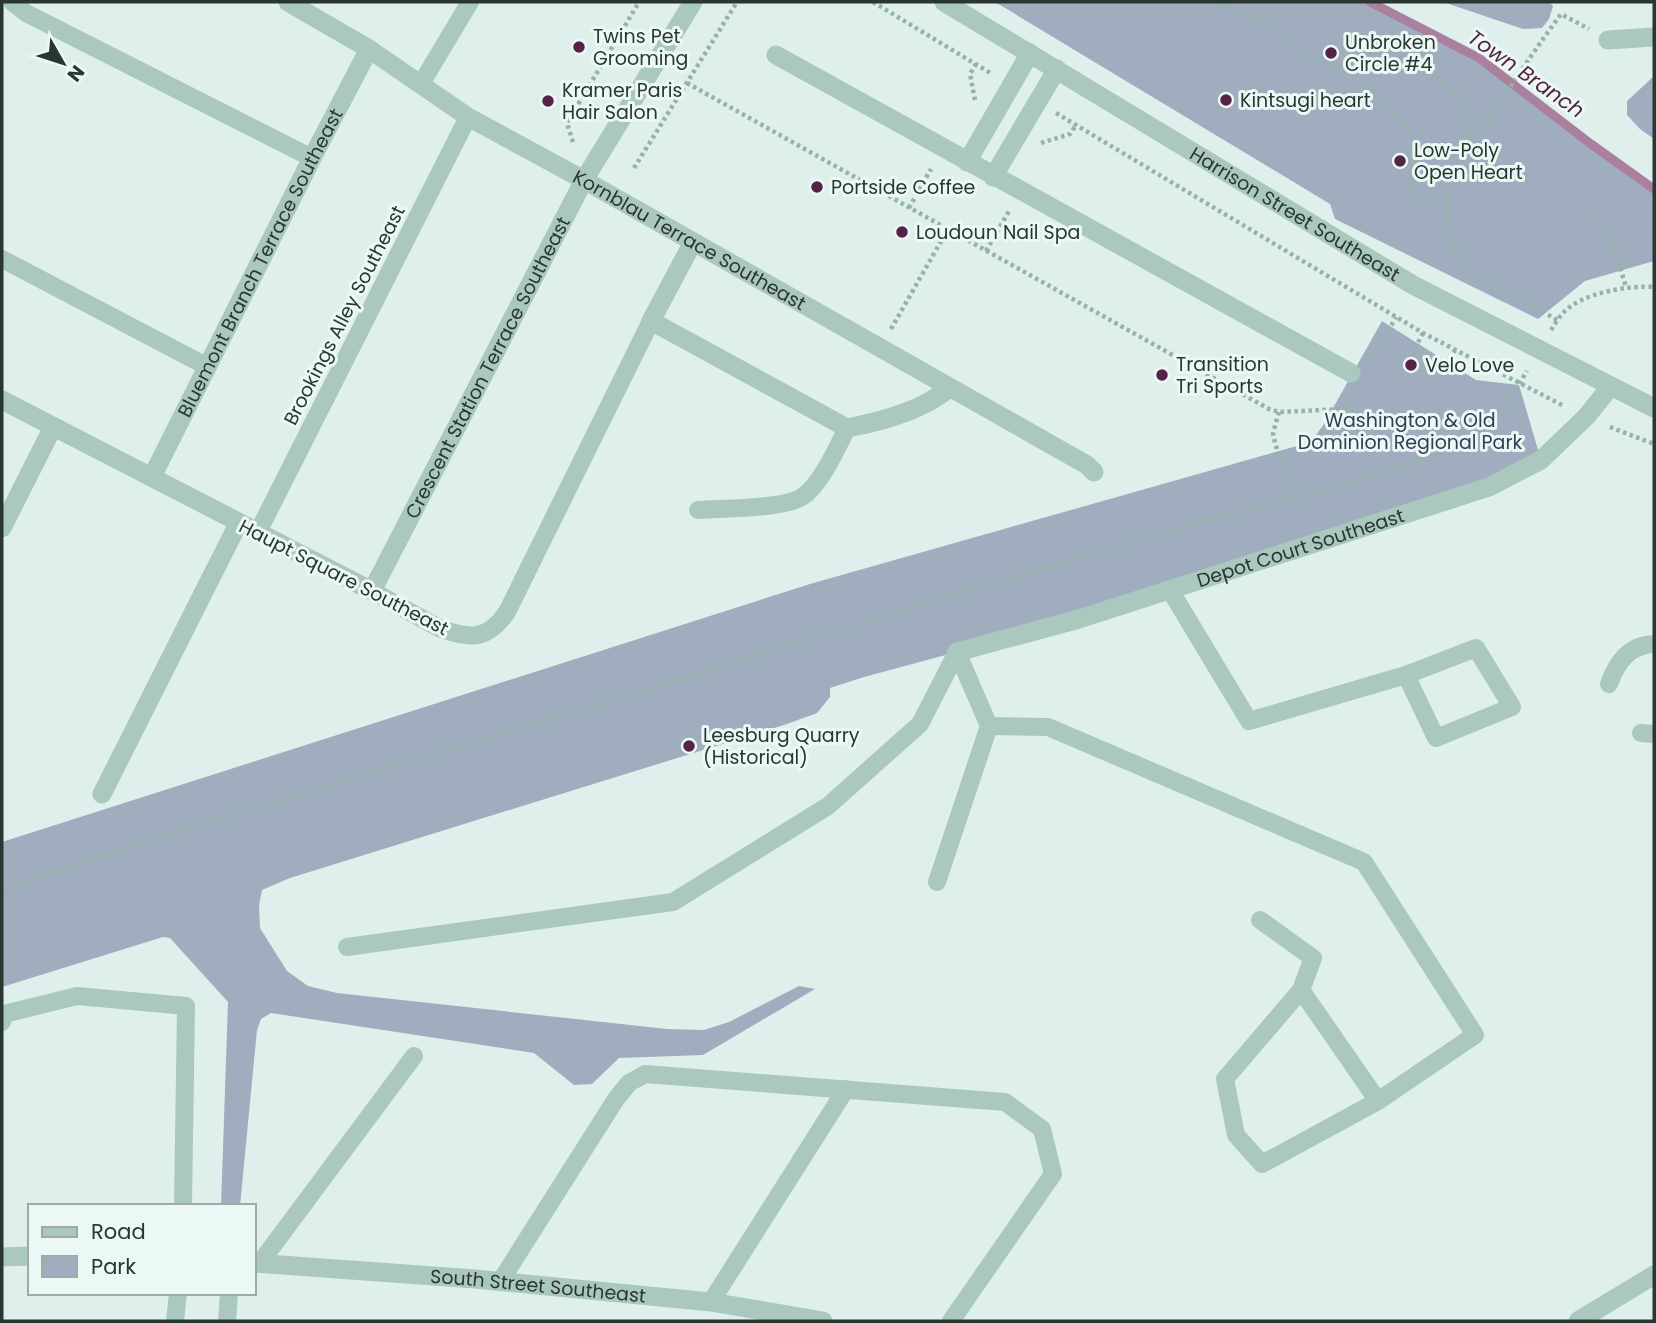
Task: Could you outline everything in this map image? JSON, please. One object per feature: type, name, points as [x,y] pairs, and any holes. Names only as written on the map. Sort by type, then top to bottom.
[{"type":"street","name":"Kornblau Terrace Southeast","points":[[288,2],[369,50],[468,117],[1087,465],[1094,472]]},
{"type":"street","name":"Crescent Station Terrace Southeast","points":[[372,591],[584,180],[693,2]]},
{"type":"street","name":"Harrison Street Southeast","points":[[944,2],[1402,279],[1654,408]]},
{"type":"street","points":[[1608,40],[1654,37]]},
{"type":"street","name":"Bluemont Branch Terrace Southeast","points":[[152,477],[206,366],[369,50]]},
{"type":"street","points":[[967,162],[1030,53]]},
{"type":"street","points":[[776,55],[993,177],[1358,373]]},
{"type":"street","points":[[993,177],[1057,69]]},
{"type":"street","points":[[692,244],[651,321],[846,428],[866,424],[935,400],[949,388]]},
{"type":"street","name":"Depot Court Southeast","points":[[957,652],[1079,619],[1489,487],[1541,460],[1586,417],[1611,386]]},
{"type":"street","name":"Haupt Square Southeast","points":[[2,400],[372,591]]},
{"type":"street","points":[[2,528],[53,427]]},
{"type":"street","points":[[102,794],[238,524]]},
{"type":"street","points":[[2,1257],[28,1256]]},
{"type":"street","name":"South Street Southeast","points":[[257,1263],[500,1282],[710,1303],[823,1321]]},
{"type":"street","points":[[1578,1321],[1654,1275]]},
{"type":"lane","points":[[12,2],[26,13],[312,158]]},
{"type":"lane","points":[[421,84],[470,2]]},
{"type":"lane","name":"Brookings Alley Southeast","points":[[258,533],[468,117]]},
{"type":"lane","points":[[2,259],[206,366]]},
{"type":"lane","name":"Haupt Square Southeast","points":[[372,591],[451,632],[473,636],[486,634],[493,629],[506,612],[651,321]]},
{"type":"lane","points":[[698,510],[785,503],[802,497],[816,482],[846,428]]},
{"type":"lane","points":[[1170,590],[1249,721],[1406,675],[1476,648],[1512,707],[1436,738],[1406,675]]},
{"type":"lane","points":[[1609,684],[1616,664],[1631,650],[1654,644]]},
{"type":"lane","points":[[937,882],[989,726],[957,652]]},
{"type":"lane","points":[[347,947],[673,902],[828,806],[920,724],[957,652]]},
{"type":"lane","points":[[989,726],[1048,727],[1364,862],[1475,1035],[1378,1101],[1262,1164],[1236,1135],[1225,1079],[1301,990],[1313,958],[1260,920]]},
{"type":"lane","points":[[1301,990],[1378,1101]]},
{"type":"lane","points":[[2,1022],[4,1014],[77,996],[186,1006],[183,1204]]},
{"type":"lane","points":[[257,1263],[414,1056]]},
{"type":"lane","points":[[500,1282],[616,1099],[629,1083],[645,1074],[1005,1102],[1042,1129],[1053,1174],[951,1321]]},
{"type":"lane","points":[[710,1303],[846,1089]]},
{"type":"lane","points":[[175,1321],[178,1295]]},
{"type":"lane","points":[[227,1321],[229,1295]]},
{"type":"path","points":[[573,142],[567,123],[639,2]]},
{"type":"path","points":[[634,168],[737,2]]},
{"type":"path","points":[[873,2],[1011,85]]},
{"type":"path","points":[[1215,2],[1268,20],[1302,51],[1320,62],[1342,67],[1402,120],[1412,137],[1412,186],[1418,193],[1447,202]]},
{"type":"path","points":[[1557,320],[1522,300],[1496,290],[1478,278],[1462,261],[1453,242],[1446,216],[1447,202],[1452,182],[1469,147],[1561,14],[1608,40]]},
{"type":"path","points":[[1342,67],[1359,54],[1377,49],[1391,50],[1451,87],[1458,95],[1468,122],[1469,147]]},
{"type":"path","points":[[687,83],[1269,409],[1279,412],[1343,409],[1353,394]]},
{"type":"path","points":[[1037,102],[1455,350],[1586,417],[1654,444]]},
{"type":"path","points":[[1598,217],[1613,244],[1626,288]]},
{"type":"path","points":[[880,349],[948,229]]},
{"type":"path","points":[[2,890],[304,792],[890,613],[1216,518],[1294,500],[1397,468],[1468,439],[1499,414],[1557,320],[1566,310],[1576,303],[1626,288],[1654,287]]},
{"type":"path","points":[[1358,373],[1396,317]]},
{"type":"path","points":[[1423,332],[1413,352],[1421,368],[1434,367],[1449,360],[1455,350]]},
{"type":"path","points":[[1279,412],[1273,433],[1294,500]]},
{"type":"green space","points":[[995,2],[1370,2],[1479,58],[1654,189],[1654,261],[1585,281],[1538,319],[1335,219],[1330,204]]},
{"type":"green space","points":[[1443,2],[1549,2],[1553,6],[1549,19],[1542,28],[1523,29]]},
{"type":"green space","points":[[1653,77],[1654,139],[1627,115],[1627,101]]},
{"type":"green space","name":"Washington & Old Dominion Regional Park","points":[[1382,321],[1476,380],[1519,385],[1541,460],[1079,619],[830,688],[830,697],[817,713],[787,724],[290,878],[262,890],[259,905],[260,928],[287,971],[308,986],[337,993],[667,1029],[704,1030],[729,1022],[799,986],[815,989],[703,1055],[619,1058],[592,1084],[574,1085],[534,1053],[271,1013],[261,1019],[257,1030],[240,1204],[221,1204],[228,1002],[170,938],[163,937],[2,987],[2,842],[810,584],[1311,442],[1324,424]]},
{"type":"waterway","name":"Town Branch","points":[[1370,2],[1479,58],[1654,189]]},
{"type":"place","name":"Twins Pet Grooming","points":[[579,47]]},
{"type":"place","name":"Unbroken Circle #4","points":[[1331,53]]},
{"type":"place","name":"Kintsugi heart","points":[[1226,100]]},
{"type":"place","name":"Kramer Paris Hair Salon","points":[[548,101]]},
{"type":"place","name":"Low-Poly Open Heart","points":[[1400,161]]},
{"type":"place","name":"Portside Coffee","points":[[817,187]]},
{"type":"place","name":"Loudoun Nail Spa","points":[[902,232]]},
{"type":"place","name":"Velo Love","points":[[1411,365]]},
{"type":"place","name":"Transition Tri Sports","points":[[1162,375]]},
{"type":"place","name":"Leesburg Quarry (Historical)","points":[[689,746]]}]
